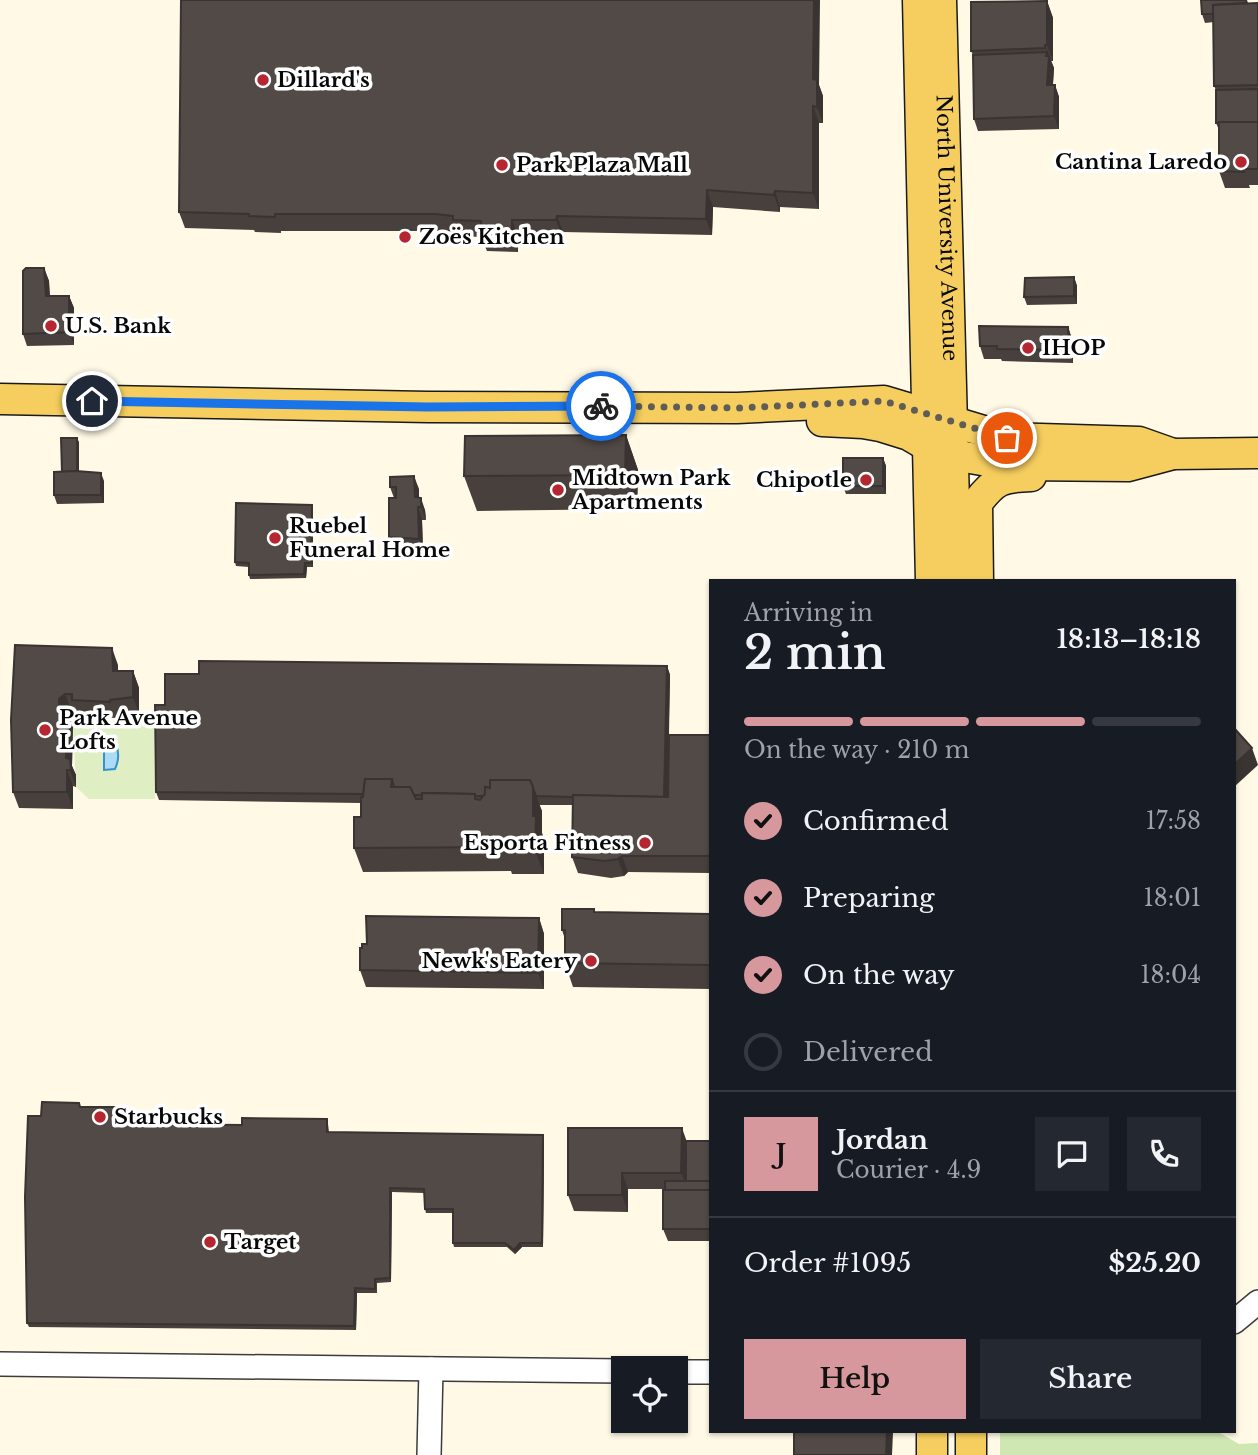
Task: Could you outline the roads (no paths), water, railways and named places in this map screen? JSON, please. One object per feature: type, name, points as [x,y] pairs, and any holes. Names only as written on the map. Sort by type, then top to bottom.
[{"type":"main road","name":"North University Avenue","points":[[918,0],[940,450]]},
{"type":"main road","name":"North University Avenue","points":[[938,419],[942,0]]},
{"type":"main road","points":[[0,399],[428,407],[737,408],[884,401],[1007,438],[1139,442],[1173,454]]},
{"type":"main road","points":[[737,408],[768,420],[871,424],[909,435],[940,450],[1011,465],[1128,466]]},
{"type":"main road","points":[[814,421],[889,446],[911,463],[918,478],[929,524]]},
{"type":"main road","points":[[930,579],[929,524],[940,450]]},
{"type":"main road","points":[[940,450],[956,579]]},
{"type":"main road","points":[[978,579],[977,503],[997,480],[1010,477],[1100,474],[1173,454],[1258,453]]},
{"type":"main road","points":[[932,1433],[932,1455]]},
{"type":"main road","points":[[971,1433],[971,1455]]},
{"type":"street","points":[[1236,1320],[1258,1301]]},
{"type":"street","points":[[0,1364],[611,1371]]},
{"type":"street","points":[[429,1455],[431,1369]]},
{"type":"street","points":[[688,1372],[709,1372]]},
{"type":"water","points":[[104,743],[115,743],[117,746],[115,769],[104,770]]},
{"type":"place","name":"Dillard's","points":[[263,80]]},
{"type":"place","name":"Cantina Laredo","points":[[1241,162]]},
{"type":"place","name":"Park Plaza Mall","points":[[502,165]]},
{"type":"place","name":"Zoës Kitchen","points":[[405,237]]},
{"type":"place","name":"U.S. Bank","points":[[51,326]]},
{"type":"place","name":"IHOP","points":[[1028,348]]},
{"type":"place","name":"Chipotle","points":[[866,480]]},
{"type":"place","name":"Midtown Park Apartments","points":[[558,490]]},
{"type":"place","name":"Ruebel Funeral Home","points":[[275,538]]},
{"type":"place","name":"Park Avenue Lofts","points":[[45,730]]},
{"type":"place","name":"Esporta Fitness","points":[[645,843]]},
{"type":"place","name":"Newk's Eatery","points":[[591,961]]},
{"type":"place","name":"Starbucks","points":[[100,1117]]},
{"type":"place","name":"Target","points":[[210,1242]]}]
